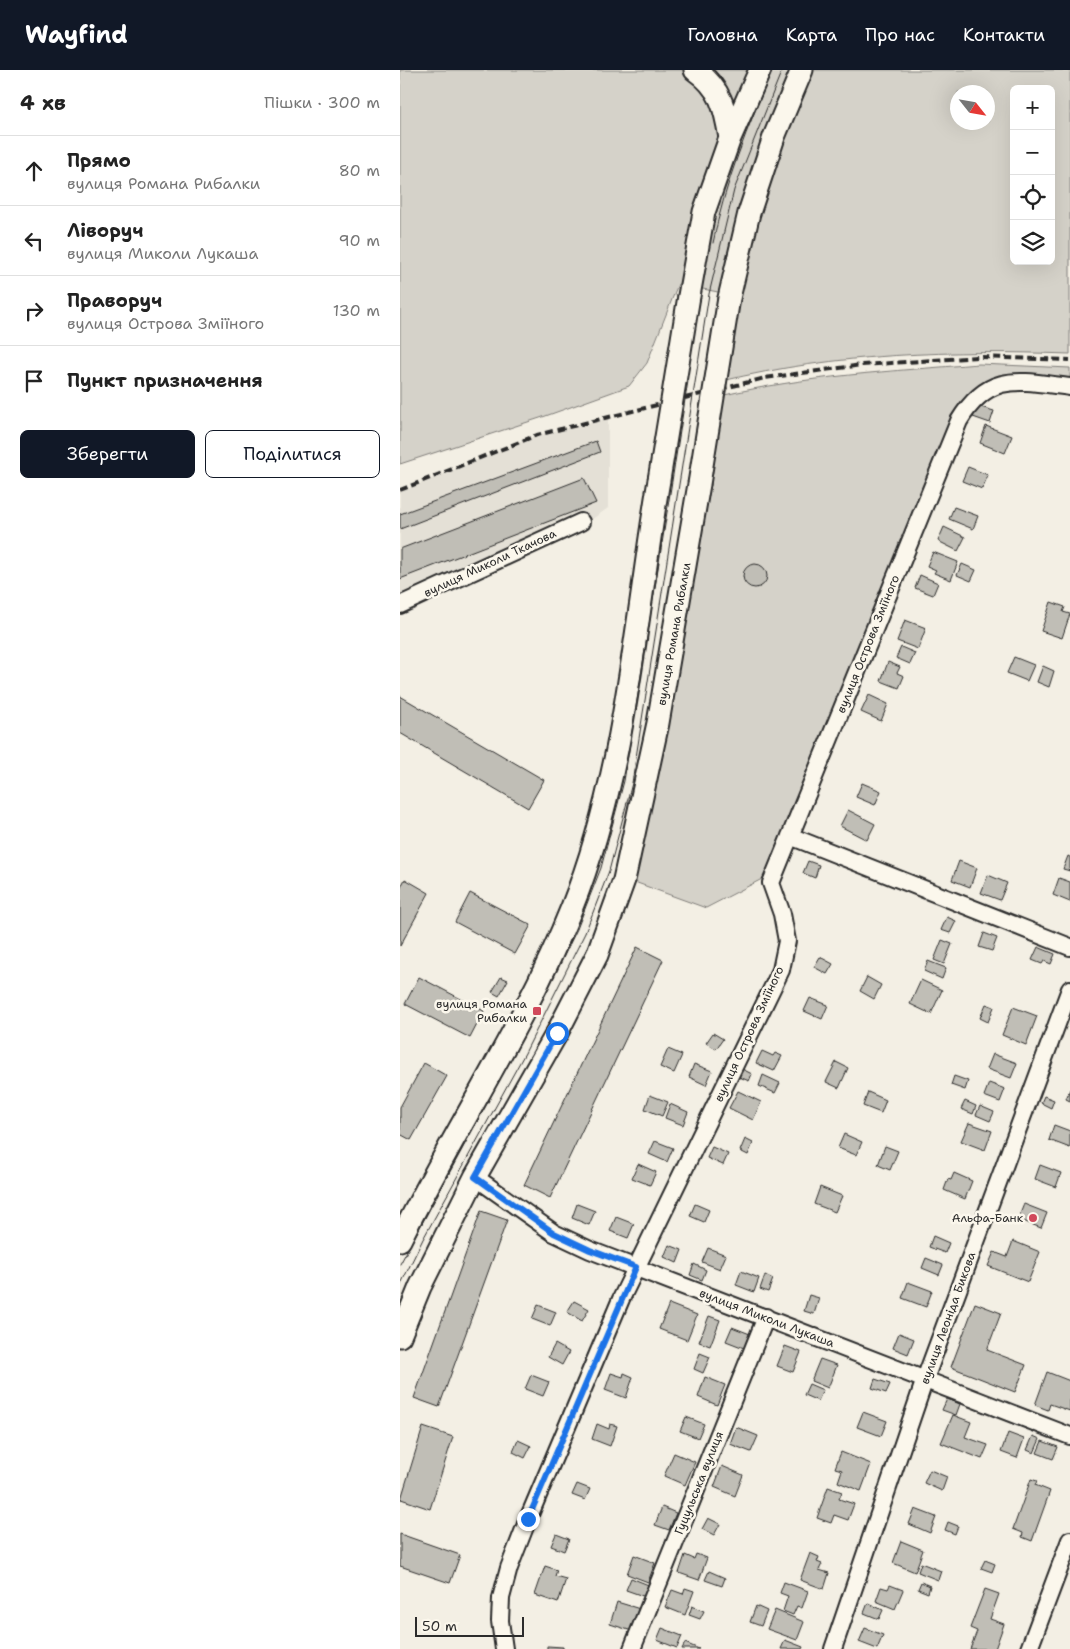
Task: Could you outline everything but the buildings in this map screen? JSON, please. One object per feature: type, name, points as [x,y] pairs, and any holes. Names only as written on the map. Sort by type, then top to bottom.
[{"type":"main road","points":[[695,70],[715,89],[725,107],[730,138]]},
{"type":"main road","points":[[400,1240],[447,1148],[543,974],[572,907],[585,870],[607,798],[620,729],[688,296],[704,212],[730,138],[760,70]]},
{"type":"main road","name":"вулиця Романа Рибалки","points":[[400,1336],[420,1287],[475,1177],[557,1033],[597,955],[624,880],[658,723],[729,298],[749,213],[774,136],[802,70]]},
{"type":"street","name":"вулиця Острова Зміїного","points":[[504,1649],[500,1621],[501,1598],[509,1568],[535,1501],[636,1267],[781,970],[787,942],[782,914],[771,883],[959,421],[970,403],[984,391],[998,384],[1014,380],[1070,386]]},
{"type":"street","name":"вулиця Миколи Ткачова","points":[[400,605],[580,522]]},
{"type":"street","points":[[790,836],[1070,947]]},
{"type":"street","name":"вулиця Леоніда Бикова","points":[[833,1649],[926,1379],[1070,989]]},
{"type":"street","name":"вулиця Миколи Лукаша","points":[[475,1177],[554,1233],[590,1250],[1070,1436]]},
{"type":"street","name":"Гуцульська вулиця","points":[[632,1649],[766,1317]]},
{"type":"street","points":[[1029,1649],[1070,1540]]},
{"type":"shaded area","points":[[400,70],[1070,70],[1070,354],[939,353],[852,359],[809,364],[722,381],[733,295],[678,284],[647,363],[629,386],[540,418],[400,464]]},
{"type":"shaded area","points":[[979,364],[1070,368],[1070,384],[982,387],[784,835],[762,879],[706,908],[629,880],[720,396],[816,379]]},
{"type":"shaded area","points":[[608,418],[608,508],[581,527],[400,602],[400,492],[537,435]]},
{"type":"tram line","points":[[713,243],[731,176],[772,70]]},
{"type":"tram line","points":[[400,1286],[423,1239],[525,1053],[585,933],[609,871],[632,783],[709,294],[734,190],[782,70]]},
{"type":"tram line","points":[[400,1264],[537,1011],[577,929],[601,868],[624,781],[688,381]]},
{"type":"railway","points":[[400,490],[537,435],[765,378],[862,365],[978,357],[1070,360]]},
{"type":"place","name":"вулиця Романа Рибалки","points":[[537,1011]]},
{"type":"place","name":"Альфа-Банк","points":[[1033,1218]]},
{"type":"route","points":[[528,1519],[636,1267],[590,1250],[554,1233],[475,1177],[557,1033]]}]
